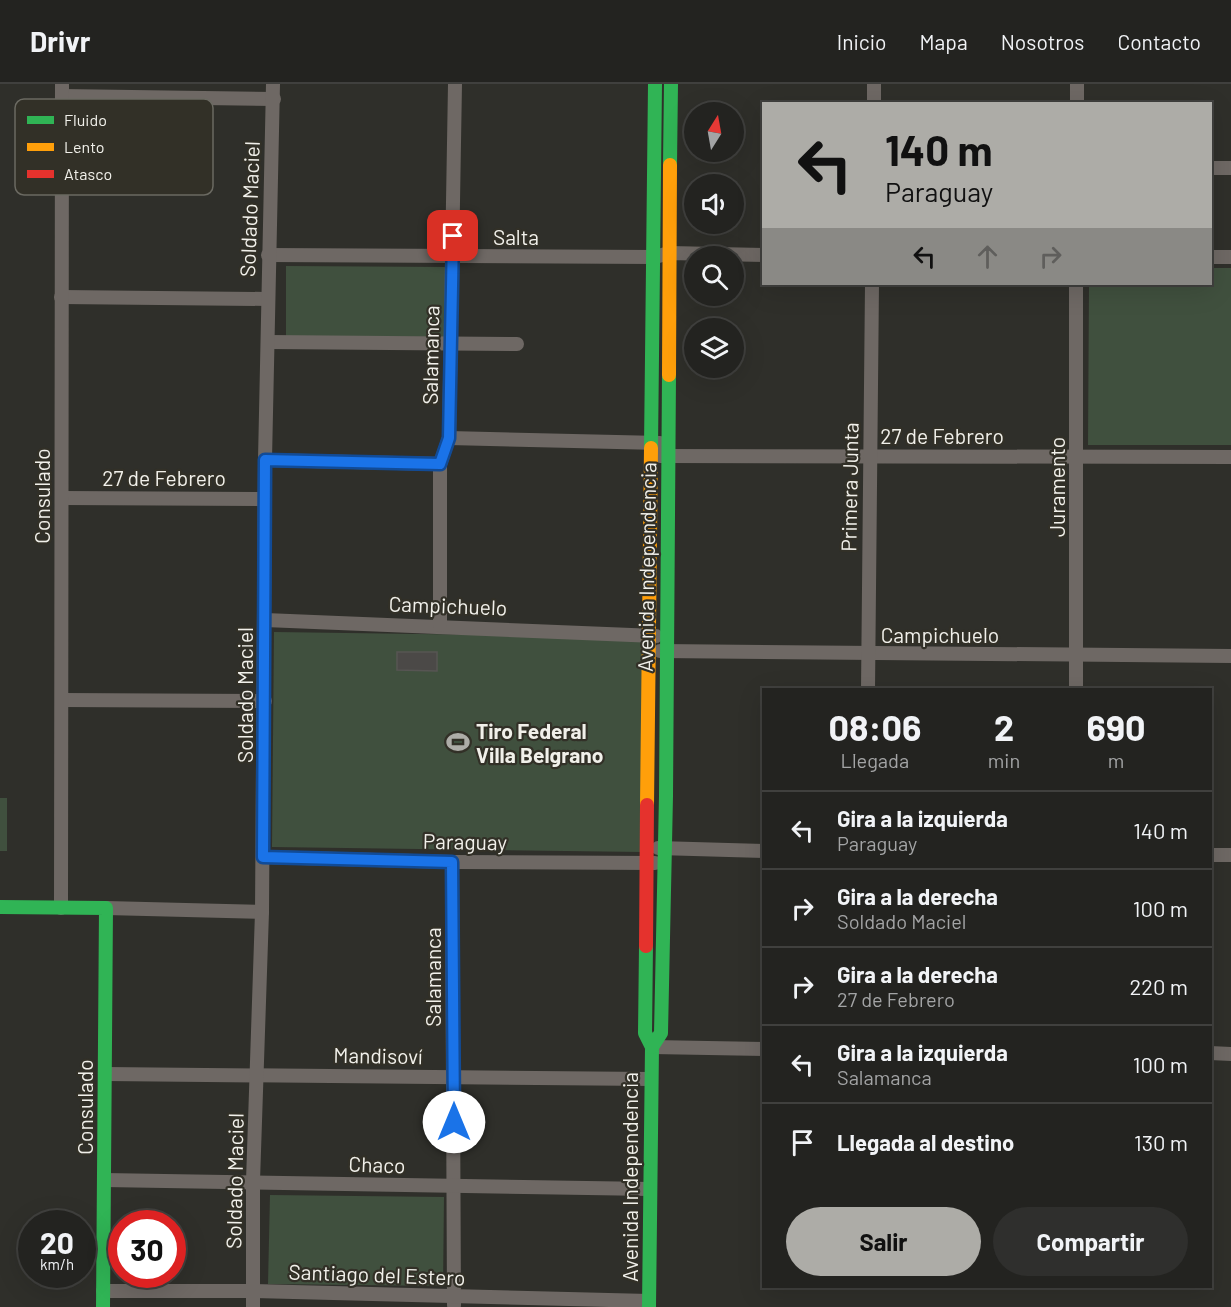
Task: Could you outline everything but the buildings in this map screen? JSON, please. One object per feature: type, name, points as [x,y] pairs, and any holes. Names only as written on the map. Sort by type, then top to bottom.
[{"type":"street","name":"Soldado Maciel","points":[[253,1307],[263,857],[267,299],[273,84]]},
{"type":"street","name":"Salamanca","points":[[440,625],[440,464],[449,438],[454,84]]},
{"type":"street","name":"Avenida Independencia","points":[[652,1047],[661,1032],[666,863],[669,450],[655,84]]},
{"type":"street","name":"Avenida Independencia","points":[[649,1304],[652,1047],[645,1033],[652,449],[671,84]]},
{"type":"street","points":[[873,102],[874,84]]},
{"type":"street","points":[[1077,84],[1077,102]]},
{"type":"street","points":[[62,90],[274,99]]},
{"type":"street","points":[[1212,168],[1231,168]]},
{"type":"street","name":"Consulado","points":[[61,195],[61,908]]},
{"type":"street","name":"Salta","points":[[268,255],[453,257],[762,255]]},
{"type":"street","points":[[1212,257],[1231,257]]},
{"type":"street","name":"Primera Junta","points":[[868,688],[872,285]]},
{"type":"street","name":"Juramento","points":[[1076,285],[1078,457],[1076,688]]},
{"type":"street","points":[[61,297],[267,299]]},
{"type":"street","points":[[268,342],[517,344]]},
{"type":"street","name":"27 de Febrero","points":[[449,438],[669,450],[870,456],[1231,457]]},
{"type":"street","points":[[265,460],[440,464]]},
{"type":"street","name":"27 de Febrero","points":[[62,498],[265,499]]},
{"type":"street","name":"Campichuelo","points":[[265,620],[440,625],[666,636]]},
{"type":"street","name":"Campichuelo","points":[[649,651],[868,655],[1231,656]]},
{"type":"street","points":[[62,700],[265,701]]},
{"type":"street","points":[[648,847],[762,851]]},
{"type":"street","points":[[1212,855],[1231,855]]},
{"type":"street","name":"Paraguay","points":[[263,857],[452,862],[666,863]]},
{"type":"street","name":"Salamanca","points":[[452,862],[454,1302]]},
{"type":"street","points":[[0,907],[262,912]]},
{"type":"street","name":"Consulado","points":[[103,1307],[106,908]]},
{"type":"street","points":[[652,1047],[762,1049]]},
{"type":"street","points":[[1212,1053],[1231,1054]]},
{"type":"street","name":"Mandisoví","points":[[105,1074],[651,1079]]},
{"type":"street","name":"Chaco","points":[[104,1180],[650,1189]]},
{"type":"street","name":"Santiago del Estero","points":[[103,1291],[253,1291],[454,1302],[649,1304]]},
{"type":"green space","points":[[286,266],[446,267],[446,337],[286,336]]},
{"type":"green space","points":[[1212,268],[1231,268],[1231,445],[1088,445],[1089,285],[1212,285]]},
{"type":"green space","name":"Tiro Federal Villa Belgrano","points":[[274,632],[644,637],[642,852],[272,847]]},
{"type":"green space","points":[[0,798],[7,798],[7,851],[0,851]]},
{"type":"green space","points":[[270,1195],[444,1197],[443,1286],[268,1284]]},
{"type":"traffic: fast","points":[[651,448],[655,84]]},
{"type":"traffic: fast","points":[[670,165],[671,84]]},
{"type":"traffic: fast","points":[[652,1047],[661,1033],[666,796],[669,375]]},
{"type":"traffic: fast","points":[[0,907],[106,908],[103,1307]]},
{"type":"traffic: fast","points":[[646,946],[645,1033],[652,1047],[649,1307]]},
{"type":"traffic: slow","points":[[669,375],[670,165]]},
{"type":"traffic: slow","points":[[647,805],[651,448]]},
{"type":"traffic: jam","points":[[646,946],[647,805]]},
{"type":"place","name":"Tiro Federal Villa Belgrano","points":[[458,742]]},
{"type":"route","points":[[453,236],[449,438],[440,464],[265,460],[263,857],[452,862],[454,1122]]}]
